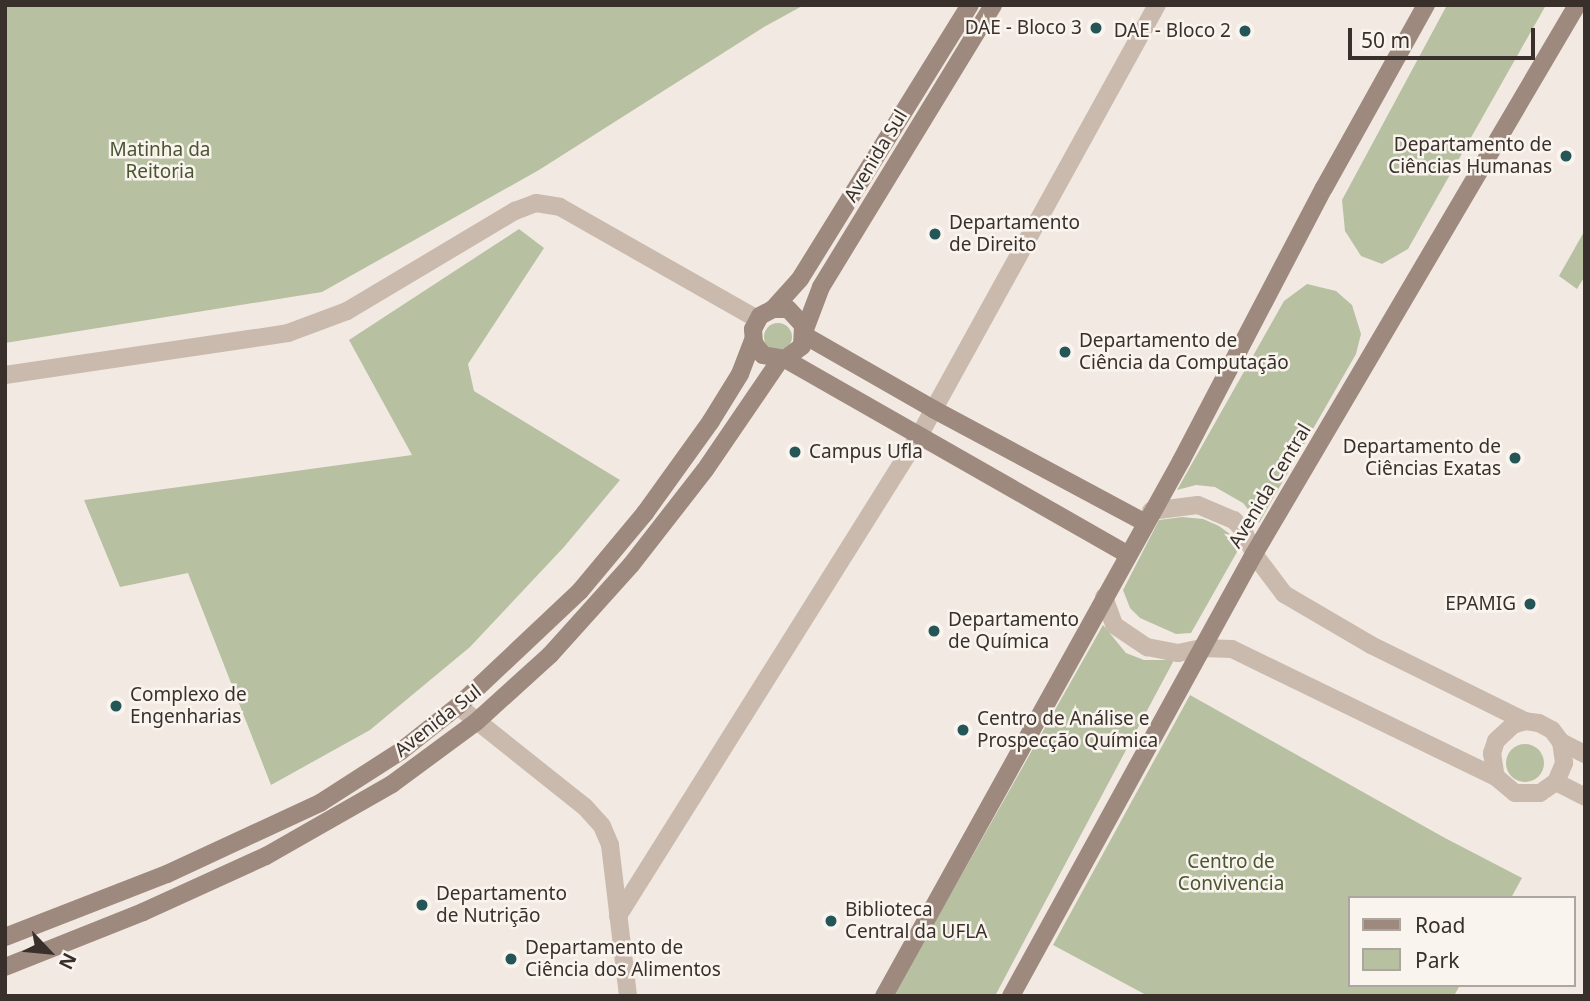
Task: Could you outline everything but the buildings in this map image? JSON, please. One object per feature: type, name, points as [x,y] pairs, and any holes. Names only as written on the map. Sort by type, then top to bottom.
[{"type":"street","name":"Avenida Sul","points":[[773,309],[800,279],[970,5]]},
{"type":"street","name":"Avenida Sul","points":[[804,334],[821,287],[993,5]]},
{"type":"street","points":[[618,916],[919,436],[1157,5]]},
{"type":"street","points":[[884,996],[1148,516],[1181,461],[1324,188],[1426,5]]},
{"type":"street","name":"Avenida Central","points":[[1011,996],[1254,554],[1577,5]]},
{"type":"street","points":[[5,375],[288,333],[347,311],[515,211],[536,204],[561,207],[757,319]]},
{"type":"street","points":[[1127,554],[782,360],[763,355],[753,340],[757,319],[773,309],[794,313],[804,334],[933,410],[1148,516],[1198,505],[1234,520],[1243,530],[1254,554],[1284,594],[1371,645],[1525,722],[1539,723],[1552,730],[1561,742],[1585,754]]},
{"type":"street","points":[[782,360],[799,350],[804,334]]},
{"type":"street","name":"Avenida Sul","points":[[5,937],[167,874],[320,803],[401,751],[458,706],[580,591],[645,513],[711,421],[740,374],[753,340]]},
{"type":"street","name":"Avenida Sul","points":[[5,967],[143,912],[266,856],[392,784],[476,722],[550,654],[631,565],[705,470],[782,360]]},
{"type":"street","points":[[1104,597],[1114,625],[1134,641],[1147,647],[1178,653],[1201,649],[1232,649],[1496,777],[1515,793],[1539,793],[1556,782],[1564,763],[1561,742]]},
{"type":"street","points":[[458,706],[585,807],[602,826],[610,845],[628,996]]},
{"type":"street","points":[[1496,777],[1492,753],[1496,741],[1503,732],[1525,722]]},
{"type":"street","points":[[1556,782],[1585,797]]},
{"type":"green space","name":"Matinha da Reitoria","points":[[5,5],[804,5],[764,27],[539,170],[322,292],[5,343]]},
{"type":"green space","points":[[1447,5],[1546,5],[1408,249],[1382,264],[1361,256],[1345,231],[1342,200]]},
{"type":"green space","points":[[519,229],[544,248],[468,364],[474,391],[620,480],[564,547],[470,647],[370,730],[271,785],[188,573],[120,587],[84,500],[412,455],[349,340]]},
{"type":"green space","points":[[1585,230],[1585,276],[1577,289],[1559,276]]},
{"type":"green space","points":[[1307,284],[1336,291],[1352,305],[1361,334],[1356,354],[1259,523],[1243,503],[1215,487],[1196,485],[1177,490],[1284,301]]},
{"type":"green space","points":[[778,323],[788,327],[792,337],[788,347],[778,351],[768,347],[764,337],[768,327]]},
{"type":"green space","points":[[1182,517],[1203,519],[1219,526],[1234,537],[1237,552],[1191,633],[1176,634],[1140,618],[1130,608],[1123,590],[1159,520]]},
{"type":"green space","points":[[1103,625],[1126,653],[1144,660],[1174,660],[995,996],[893,996]]},
{"type":"green space","name":"Centro de Convivencia","points":[[1190,695],[1445,838],[1522,878],[1512,896],[1348,896],[1348,987],[1459,987],[1454,996],[1148,996],[1053,945]]},
{"type":"green space","points":[[1525,744],[1539,749],[1544,763],[1539,777],[1525,782],[1511,777],[1506,763],[1511,749]]},
{"type":"place","name":"DAE - Bloco 3","points":[[1096,28]]},
{"type":"place","name":"DAE - Bloco 2","points":[[1245,31]]},
{"type":"place","name":"Departamento de Ciências Humanas","points":[[1566,156]]},
{"type":"place","name":"Departamento de Direito","points":[[935,234]]},
{"type":"place","name":"Departamento de Ciência da Computação","points":[[1065,352]]},
{"type":"place","name":"Campus Ufla","points":[[795,452]]},
{"type":"place","name":"Departamento de Ciências Exatas","points":[[1515,458]]},
{"type":"place","name":"EPAMIG","points":[[1530,604]]},
{"type":"place","name":"Departamento de Química","points":[[934,631]]},
{"type":"place","name":"Complexo de Engenharias","points":[[116,706]]},
{"type":"place","name":"Centro de Análise e Prospecção Química","points":[[963,730]]},
{"type":"place","name":"Departamento de Nutrição","points":[[422,905]]},
{"type":"place","name":"Biblioteca Central da UFLA","points":[[831,921]]},
{"type":"place","name":"Departamento de Ciência dos Alimentos","points":[[511,959]]}]
